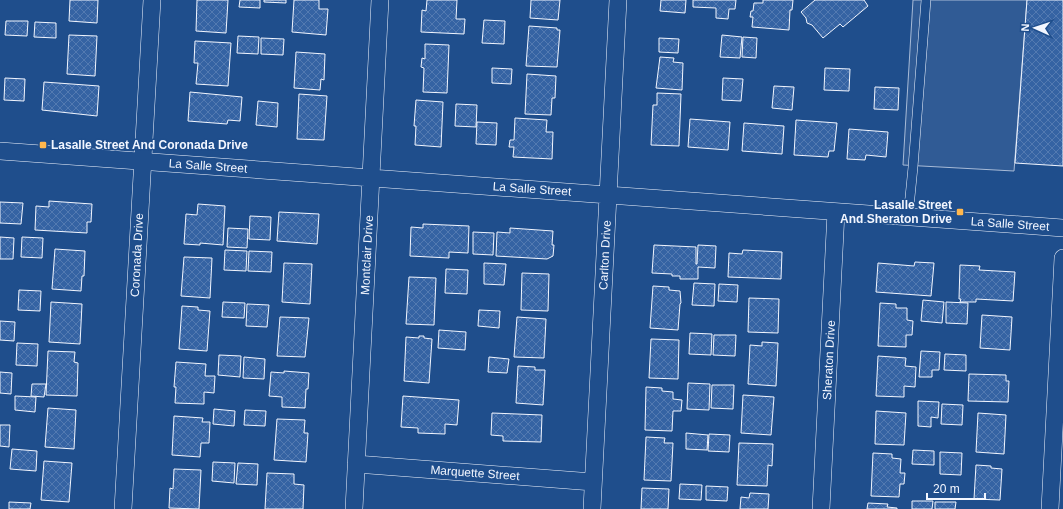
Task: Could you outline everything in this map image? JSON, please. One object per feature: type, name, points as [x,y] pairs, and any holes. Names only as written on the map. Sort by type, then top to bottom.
[{"type":"street","name":"Coronada Drive","points":[[123,509],[152,0]]},
{"type":"street","name":"Montclair Drive","points":[[354,509],[380,0]]},
{"type":"street","name":"Carlton Drive","points":[[592,509],[618,0]]},
{"type":"street","name":"La Salle Street","points":[[0,150],[1063,228]]},
{"type":"street","name":"Sheraton Drive","points":[[821,509],[836,212]]},
{"type":"street","points":[[1050,509],[1063,258]]},
{"type":"street","name":"Marquette Street","points":[[356,464],[593,482]]},
{"type":"lane","points":[[908,217],[926,0]]},
{"type":"shaded area","points":[[913,0],[1027,0],[1014,171],[903,165]]},
{"type":"building","points":[[70,0],[98,0],[97,23],[69,21]]},
{"type":"building","points":[[197,0],[228,0],[226,33],[196,31]]},
{"type":"building","points":[[240,0],[260,0],[260,8],[239,7]]},
{"type":"building","points":[[264,0],[286,0],[286,3],[264,2]]},
{"type":"building","points":[[294,0],[319,0],[319,9],[328,9],[326,35],[292,32]]},
{"type":"building","points":[[427,0],[457,0],[456,19],[465,19],[464,34],[421,32],[422,10],[426,11]]},
{"type":"building","points":[[531,0],[560,0],[558,20],[530,18]]},
{"type":"building","points":[[661,0],[686,0],[685,13],[660,11]]},
{"type":"building","points":[[693,0],[736,0],[735,9],[729,9],[728,19],[716,18],[716,8],[693,7]]},
{"type":"building","points":[[763,0],[793,0],[792,10],[790,10],[789,30],[752,27],[753,17],[750,17],[751,11],[753,11],[754,3],[763,3]]},
{"type":"building","points":[[815,0],[864,0],[868,6],[843,27],[840,24],[823,38],[812,25],[807,23],[806,18],[801,12]]},
{"type":"building","points":[[1027,0],[1063,0],[1063,166],[1015,163]]},
{"type":"building","points":[[484,20],[505,21],[504,44],[482,43]]},
{"type":"building","points":[[6,21],[28,21],[27,36],[5,35]]},
{"type":"building","points":[[35,22],[56,23],[56,38],[34,37]]},
{"type":"building","points":[[529,26],[557,28],[557,30],[560,30],[557,67],[526,66]]},
{"type":"building","points":[[69,35],[97,36],[95,76],[67,74]]},
{"type":"building","points":[[722,35],[742,37],[740,58],[720,57]]},
{"type":"building","points":[[238,36],[259,37],[258,54],[237,53]]},
{"type":"building","points":[[743,37],[757,38],[756,58],[742,57]]},
{"type":"building","points":[[261,38],[284,39],[283,55],[261,54]]},
{"type":"building","points":[[659,38],[679,39],[678,53],[659,52]]},
{"type":"building","points":[[195,41],[231,43],[228,86],[196,84],[198,63],[194,63]]},
{"type":"building","points":[[425,44],[449,45],[447,93],[423,92],[424,68],[421,67],[422,58],[425,59]]},
{"type":"building","points":[[296,52],[325,54],[324,80],[321,79],[320,90],[294,88]]},
{"type":"building","points":[[660,57],[674,58],[673,62],[683,63],[682,90],[656,88]]},
{"type":"building","points":[[492,68],[512,69],[511,84],[492,83]]},
{"type":"building","points":[[825,68],[850,69],[849,91],[824,90]]},
{"type":"building","points":[[527,74],[556,76],[555,98],[552,98],[551,115],[525,114]]},
{"type":"building","points":[[5,78],[25,79],[24,101],[4,100]]},
{"type":"building","points":[[723,78],[743,79],[741,101],[722,100]]},
{"type":"building","points":[[44,82],[99,86],[97,116],[42,110]]},
{"type":"building","points":[[774,86],[794,87],[792,110],[772,108]]},
{"type":"building","points":[[875,87],[899,88],[898,110],[874,109]]},
{"type":"building","points":[[190,92],[242,97],[240,121],[228,120],[227,124],[188,121]]},
{"type":"building","points":[[657,93],[681,94],[679,146],[651,145],[653,105],[657,105]]},
{"type":"building","points":[[299,94],[327,96],[324,140],[297,139]]},
{"type":"building","points":[[416,100],[443,102],[441,147],[415,145],[416,126],[414,126]]},
{"type":"building","points":[[258,101],[278,103],[277,127],[256,125]]},
{"type":"building","points":[[456,104],[477,105],[476,127],[455,126]]},
{"type":"building","points":[[515,118],[547,120],[546,132],[553,132],[552,159],[513,157],[514,147],[509,147],[510,140],[514,140]]},
{"type":"building","points":[[690,119],[730,122],[728,150],[688,147]]},
{"type":"building","points":[[796,120],[837,123],[834,151],[829,151],[828,157],[794,155]]},
{"type":"building","points":[[477,122],[497,123],[496,145],[476,144]]},
{"type":"building","points":[[744,123],[784,126],[782,154],[742,151]]},
{"type":"building","points":[[849,129],[888,132],[886,157],[866,155],[865,160],[847,159]]},
{"type":"building","points":[[49,201],[92,204],[91,222],[87,222],[87,233],[35,230],[36,206],[49,207]]},
{"type":"building","points":[[0,202],[23,203],[21,224],[0,223]]},
{"type":"building","points":[[198,204],[225,206],[223,245],[200,243],[200,245],[184,244],[186,214],[197,215]]},
{"type":"building","points":[[279,212],[319,214],[317,244],[277,241]]},
{"type":"building","points":[[250,216],[271,217],[270,240],[249,239]]},
{"type":"building","points":[[423,224],[469,226],[468,253],[449,252],[449,258],[410,256],[411,227],[423,228]]},
{"type":"building","points":[[228,228],[248,229],[247,248],[227,247]]},
{"type":"building","points":[[510,228],[553,231],[553,256],[547,259],[496,256],[497,232],[510,233]]},
{"type":"building","points":[[473,232],[494,233],[493,255],[473,254]]},
{"type":"building","points":[[0,237],[14,238],[13,259],[0,259]]},
{"type":"building","points":[[22,237],[43,238],[42,258],[21,257]]},
{"type":"building","points":[[654,245],[696,247],[696,264],[698,245],[716,246],[715,268],[698,267],[698,279],[680,279],[680,276],[672,276],[672,274],[652,273]]},
{"type":"building","points":[[55,249],[85,251],[84,276],[82,276],[81,291],[52,289]]},
{"type":"building","points":[[225,250],[247,251],[246,271],[224,270]]},
{"type":"building","points":[[743,250],[782,252],[781,279],[728,277],[729,253],[742,254]]},
{"type":"building","points":[[249,251],[272,252],[271,272],[248,271]]},
{"type":"building","points":[[184,257],[212,258],[210,298],[181,296]]},
{"type":"building","points":[[915,262],[934,263],[931,296],[876,292],[878,263],[914,266]]},
{"type":"building","points":[[284,263],[312,264],[310,304],[282,302]]},
{"type":"building","points":[[484,263],[506,264],[504,285],[484,284]]},
{"type":"building","points":[[960,265],[980,266],[979,270],[1015,272],[1013,301],[976,299],[976,302],[960,302]]},
{"type":"building","points":[[446,269],[468,270],[467,294],[445,293]]},
{"type":"building","points":[[522,273],[549,274],[548,311],[521,310]]},
{"type":"building","points":[[409,277],[436,278],[434,325],[406,324]]},
{"type":"building","points":[[694,283],[715,284],[714,306],[692,305]]},
{"type":"building","points":[[719,284],[738,285],[737,302],[718,301]]},
{"type":"building","points":[[653,286],[669,287],[669,290],[680,291],[681,303],[678,330],[650,328]]},
{"type":"building","points":[[19,290],[41,291],[40,311],[18,310]]},
{"type":"building","points":[[749,298],[779,299],[778,333],[748,332]]},
{"type":"building","points":[[923,300],[944,302],[942,323],[921,321]]},
{"type":"building","points":[[51,302],[82,304],[80,344],[49,342]]},
{"type":"building","points":[[223,302],[245,303],[244,318],[222,317]]},
{"type":"building","points":[[946,302],[968,303],[967,324],[946,323]]},
{"type":"building","points":[[880,303],[896,304],[896,308],[907,308],[907,320],[913,321],[912,335],[906,335],[906,347],[878,346]]},
{"type":"building","points":[[247,304],[269,305],[267,327],[246,326]]},
{"type":"building","points":[[182,306],[198,307],[198,310],[210,311],[207,351],[179,349]]},
{"type":"building","points":[[479,310],[500,311],[499,328],[478,326]]},
{"type":"building","points":[[982,315],[1012,317],[1010,350],[980,348]]},
{"type":"building","points":[[280,317],[309,318],[305,357],[277,356]]},
{"type":"building","points":[[517,317],[546,319],[544,358],[514,357]]},
{"type":"building","points":[[0,321],[15,322],[14,341],[0,340]]},
{"type":"building","points":[[439,330],[466,332],[465,350],[438,348]]},
{"type":"building","points":[[690,333],[712,334],[711,355],[689,354]]},
{"type":"building","points":[[714,335],[736,335],[735,356],[713,355]]},
{"type":"building","points":[[419,336],[432,339],[429,383],[404,381],[406,337],[419,338]]},
{"type":"building","points":[[651,339],[679,340],[678,379],[649,378]]},
{"type":"building","points":[[762,342],[778,343],[776,386],[748,384],[750,345],[762,346]]},
{"type":"building","points":[[17,343],[38,344],[37,366],[16,365]]},
{"type":"building","points":[[48,351],[75,352],[74,362],[78,363],[77,396],[46,395]]},
{"type":"building","points":[[921,351],[940,352],[939,370],[932,370],[932,377],[919,377]]},
{"type":"building","points":[[945,354],[966,355],[966,371],[944,370]]},
{"type":"building","points":[[219,355],[241,356],[240,377],[218,375]]},
{"type":"building","points":[[878,356],[906,358],[905,366],[916,367],[915,387],[904,386],[904,397],[876,396]]},
{"type":"building","points":[[244,357],[265,359],[264,379],[243,378]]},
{"type":"building","points":[[489,357],[509,359],[507,373],[488,372]]},
{"type":"building","points":[[176,362],[206,364],[205,376],[215,376],[214,393],[204,392],[204,404],[175,403],[176,387],[174,387]]},
{"type":"building","points":[[518,366],[535,367],[535,370],[545,370],[543,405],[516,403]]},
{"type":"building","points":[[284,371],[309,373],[305,408],[282,407],[282,397],[269,396],[271,372],[284,373]]},
{"type":"building","points":[[0,372],[12,373],[11,394],[0,393]]},
{"type":"building","points":[[969,374],[1006,375],[1006,381],[1009,381],[1008,402],[968,401]]},
{"type":"building","points":[[688,383],[710,384],[709,410],[687,409]]},
{"type":"building","points":[[32,384],[46,384],[44,397],[31,396]]},
{"type":"building","points":[[712,385],[734,385],[733,409],[711,408]]},
{"type":"building","points":[[646,387],[662,388],[662,391],[673,392],[673,399],[682,400],[681,411],[673,411],[672,431],[645,430]]},
{"type":"building","points":[[743,395],[774,397],[771,435],[741,433]]},
{"type":"building","points":[[15,396],[36,397],[35,412],[15,410]]},
{"type":"building","points":[[403,396],[459,400],[457,425],[445,424],[445,434],[418,433],[418,428],[401,427]]},
{"type":"building","points":[[918,401],[939,402],[938,418],[931,417],[931,427],[918,426]]},
{"type":"building","points":[[942,404],[963,405],[962,425],[941,424]]},
{"type":"building","points":[[48,408],[76,410],[74,449],[45,447]]},
{"type":"building","points":[[214,409],[235,411],[234,426],[213,424]]},
{"type":"building","points":[[245,410],[266,411],[265,426],[244,425]]},
{"type":"building","points":[[876,411],[906,413],[904,445],[875,444]]},
{"type":"building","points":[[492,413],[542,415],[541,442],[503,441],[503,436],[491,435]]},
{"type":"building","points":[[978,413],[1006,415],[1004,454],[976,452]]},
{"type":"building","points":[[174,416],[203,418],[202,422],[210,422],[209,443],[201,443],[200,457],[172,455]]},
{"type":"building","points":[[277,419],[305,420],[304,433],[308,433],[306,462],[274,460]]},
{"type":"building","points":[[0,425],[10,425],[9,447],[0,446]]},
{"type":"building","points":[[686,433],[708,435],[707,450],[686,449]]},
{"type":"building","points":[[709,434],[730,435],[729,452],[708,451]]},
{"type":"building","points":[[646,437],[665,438],[664,443],[673,443],[671,481],[644,480]]},
{"type":"building","points":[[739,443],[773,444],[772,466],[768,465],[767,486],[737,485]]},
{"type":"building","points":[[12,449],[37,451],[36,471],[10,469]]},
{"type":"building","points":[[913,450],[934,451],[934,465],[912,464]]},
{"type":"building","points":[[940,452],[962,453],[961,475],[940,474]]},
{"type":"building","points":[[873,453],[892,454],[892,458],[901,459],[900,473],[905,473],[904,484],[900,484],[899,497],[871,496]]},
{"type":"building","points":[[44,461],[72,463],[69,502],[41,500]]},
{"type":"building","points":[[213,462],[235,463],[234,483],[212,481]]},
{"type":"building","points":[[238,463],[258,464],[257,485],[236,484]]},
{"type":"building","points":[[976,465],[991,466],[991,468],[1002,469],[1000,500],[974,499]]},
{"type":"building","points":[[174,469],[201,470],[199,509],[169,508],[170,488],[173,489]]},
{"type":"building","points":[[267,473],[294,474],[294,484],[304,485],[303,509],[265,509]]},
{"type":"building","points":[[680,484],[702,485],[701,500],[679,499]]},
{"type":"building","points":[[706,486],[728,487],[727,501],[706,500]]},
{"type":"building","points":[[642,488],[669,489],[668,509],[641,509]]},
{"type":"building","points":[[750,493],[769,494],[768,509],[740,509],[741,497],[749,498]]},
{"type":"building","points":[[912,501],[933,501],[932,509],[912,509]]},
{"type":"building","points":[[9,502],[31,503],[30,509],[9,509]]},
{"type":"building","points":[[935,502],[956,502],[955,509],[935,509]]},
{"type":"building","points":[[868,503],[888,504],[887,507],[897,509],[867,509]]},
{"type":"place","name":"Lasalle Street And Coronada Drive","points":[[43,145]]},
{"type":"place","name":"Lasalle Street And Sheraton Drive","points":[[960,212]]}]
